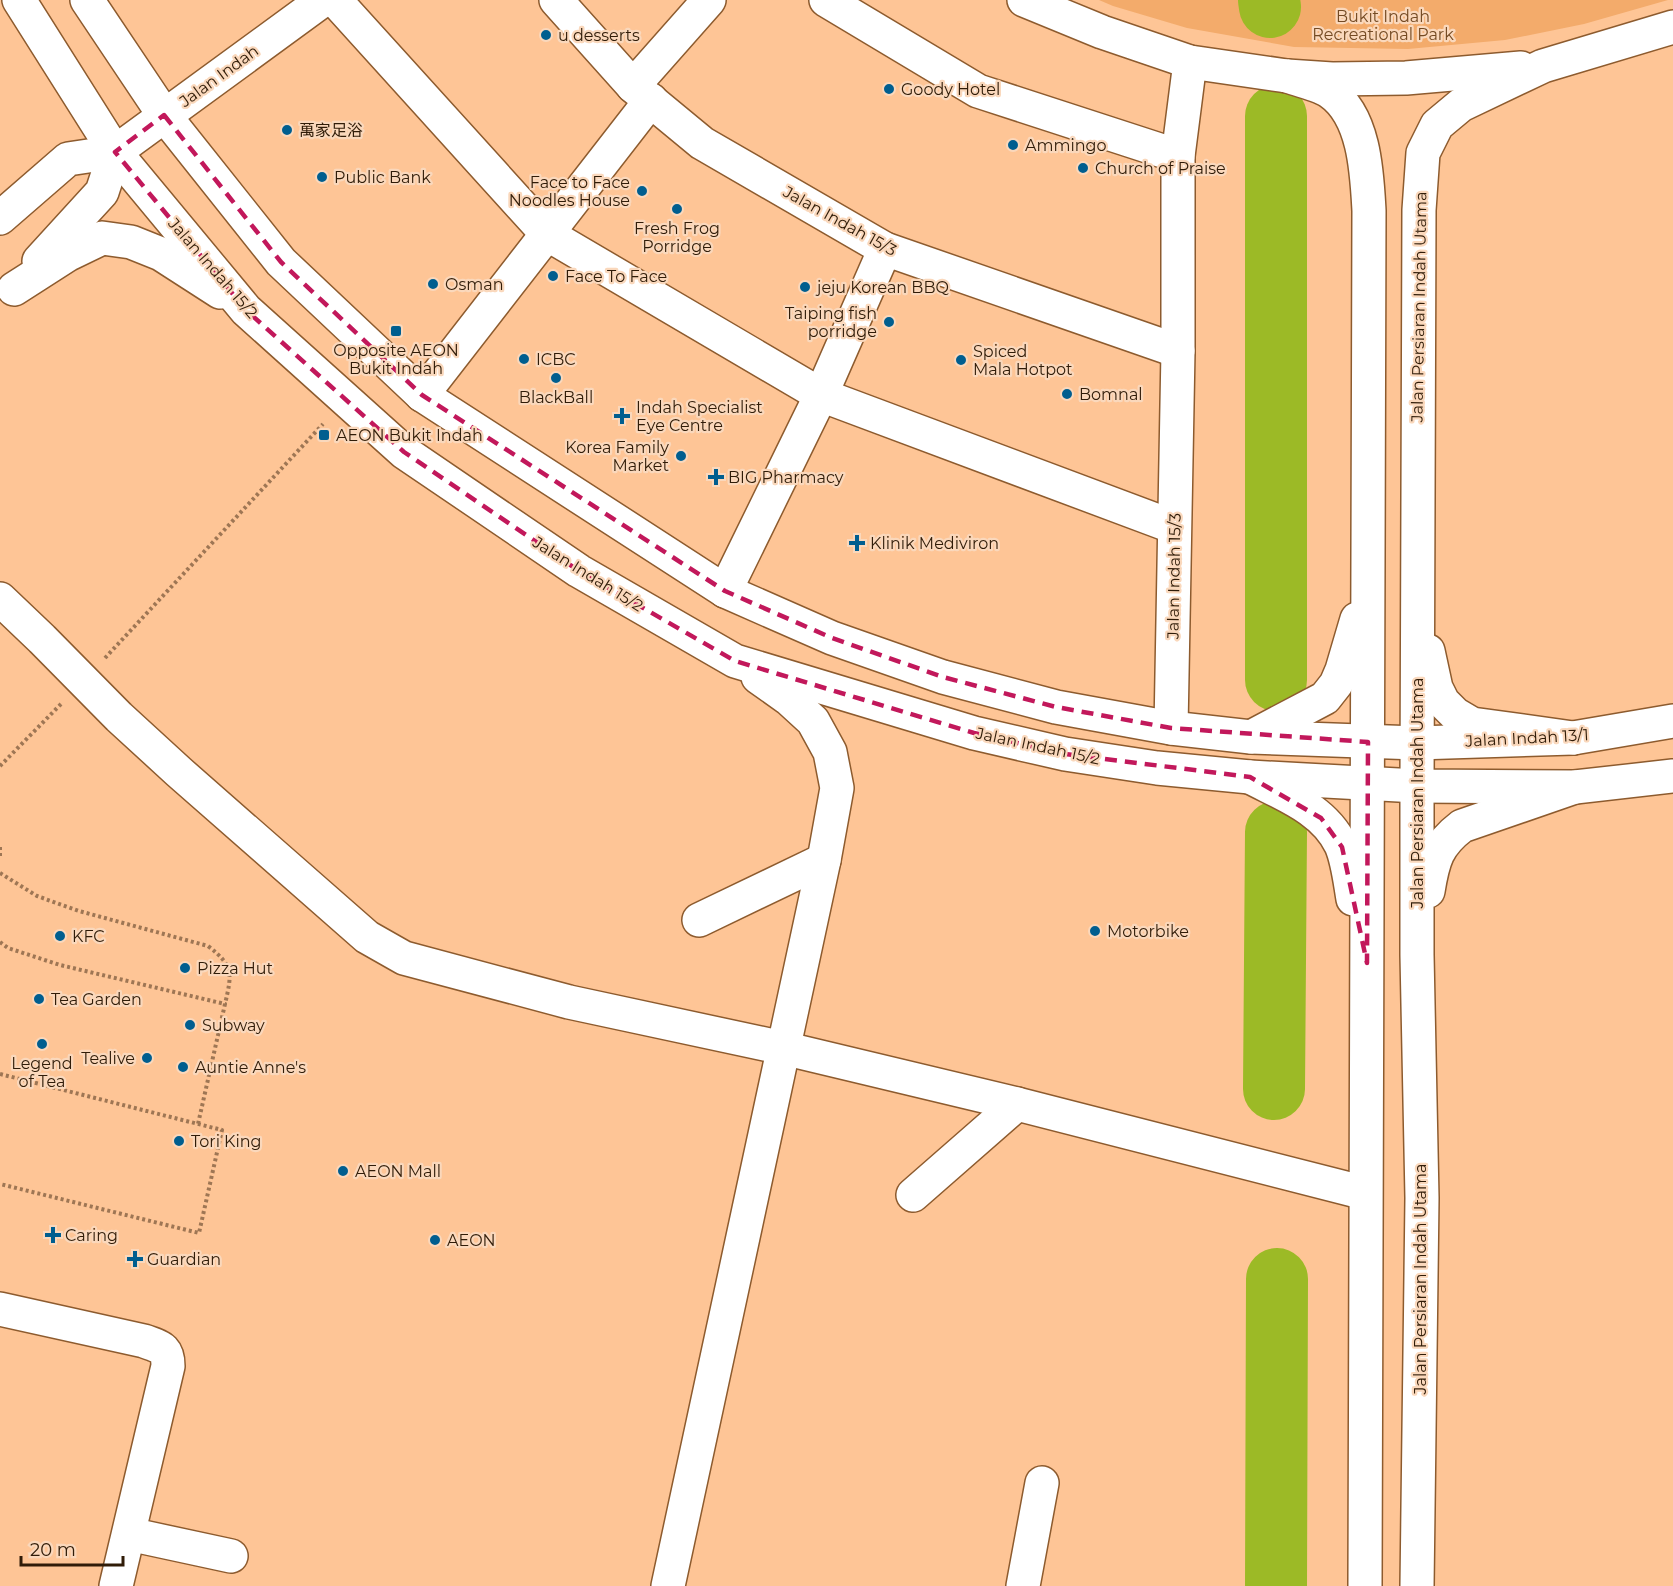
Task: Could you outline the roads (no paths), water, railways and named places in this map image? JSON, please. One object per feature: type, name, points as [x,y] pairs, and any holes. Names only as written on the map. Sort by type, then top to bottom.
[{"type":"street","name":"Jalan Indah 15/2","points":[[18,0],[115,152],[246,310],[404,452],[579,571],[735,662],[974,733],[1065,754],[1157,768],[1250,777],[1417,786]]},
{"type":"street","points":[[87,0],[164,115],[281,262],[422,395],[725,591],[832,638],[943,677],[1056,707],[1171,728],[1251,737],[1368,742]]},
{"type":"street","name":"Jalan Indah","points":[[115,152],[324,0]]},
{"type":"street","points":[[335,0],[547,234],[821,395],[1174,527]]},
{"type":"street","name":"Jalan Indah 15/3","points":[[556,0],[642,93],[702,143],[885,249],[1178,351]]},
{"type":"street","points":[[422,395],[547,234],[642,93],[709,0]]},
{"type":"street","points":[[826,0],[978,91],[1178,156]]},
{"type":"street","name":"Jalan Persiaran Indah Utama","points":[[1024,0],[1102,32],[1190,62],[1287,76],[1332,79],[1406,78],[1543,66]]},
{"type":"street","name":"Jalan Persiaran Indah Utama","points":[[1417,1586],[1422,1198],[1417,956],[1417,584],[1419,210],[1423,153],[1437,124],[1461,105],[1543,66],[1673,27]]},
{"type":"street","name":"Jalan Indah 15/3","points":[[1171,728],[1178,351],[1178,156],[1190,62]]},
{"type":"street","name":"Jalan Persiaran Indah Utama","points":[[1287,76],[1330,92],[1348,111],[1359,135],[1366,164],[1369,212],[1365,1586]]},
{"type":"street","points":[[0,218],[68,159],[115,152],[102,192],[7,297]]},
{"type":"street","points":[[7,297],[67,255],[102,238],[131,242],[160,254],[246,310]]},
{"type":"street","points":[[725,591],[821,395],[885,249]]},
{"type":"street","points":[[1251,737],[1325,698],[1336,684],[1368,580]]},
{"type":"street","points":[[1417,584],[1436,688],[1443,702],[1455,714],[1472,724],[1573,738]]},
{"type":"street","points":[[0,599],[136,733],[367,938],[404,958],[568,1002],[783,1048],[1017,1104],[1365,1193]]},
{"type":"street","points":[[668,1586],[824,860],[837,788],[830,752],[813,721],[789,699],[735,662]]},
{"type":"street","name":"Jalan Indah 13/1","points":[[1368,742],[1417,743],[1573,738],[1673,721]]},
{"type":"street","points":[[1417,786],[1575,787],[1673,776]]},
{"type":"street","points":[[1250,777],[1303,805],[1321,818],[1334,832],[1342,847],[1366,963]]},
{"type":"street","points":[[1417,956],[1432,866],[1439,848],[1450,835],[1462,826],[1575,787]]},
{"type":"street","points":[[699,920],[824,860]]},
{"type":"street","points":[[913,1195],[1017,1104]]},
{"type":"street","points":[[0,1310],[144,1341],[162,1347],[168,1356],[168,1366],[116,1586]]},
{"type":"street","points":[[1023,1586],[1042,1483]]},
{"type":"street","points":[[129,1534],[231,1556]]},
{"type":"waterway","points":[[1269,0],[1270,7]]},
{"type":"waterway","points":[[1276,116],[1276,680]]},
{"type":"waterway","points":[[1274,1089],[1276,832]]},
{"type":"waterway","points":[[1276,1586],[1277,1279]]},
{"type":"place","name":"u desserts","points":[[546,35]]},
{"type":"place","name":"Goody Hotel","points":[[889,89]]},
{"type":"place","name":"萬家足浴","points":[[287,130]]},
{"type":"place","name":"Ammingo","points":[[1013,145]]},
{"type":"place","name":"Church of Praise","points":[[1083,168]]},
{"type":"place","name":"Public Bank","points":[[322,177]]},
{"type":"place","name":"Face to Face Noodles House","points":[[642,191]]},
{"type":"place","name":"Fresh Frog Porridge","points":[[677,209]]},
{"type":"place","name":"Face To Face","points":[[553,276]]},
{"type":"place","name":"Osman","points":[[433,284]]},
{"type":"place","name":"jeju Korean BBQ","points":[[805,287]]},
{"type":"place","name":"Taiping fish porridge","points":[[889,322]]},
{"type":"place","name":"Opposite AEON Bukit Indah","points":[[396,331]]},
{"type":"place","name":"ICBC","points":[[524,359]]},
{"type":"place","name":"Spiced Mala Hotpot","points":[[961,360]]},
{"type":"place","name":"BlackBall","points":[[556,378]]},
{"type":"place","name":"Bomnal","points":[[1067,394]]},
{"type":"place","name":"Indah Specialist Eye Centre","points":[[622,416]]},
{"type":"place","name":"AEON Bukit Indah","points":[[324,435]]},
{"type":"place","name":"Korea Family Market","points":[[681,456]]},
{"type":"place","name":"BIG Pharmacy","points":[[716,477]]},
{"type":"place","name":"Klinik Mediviron","points":[[857,543]]},
{"type":"place","name":"Motorbike","points":[[1095,931]]},
{"type":"place","name":"KFC","points":[[60,936]]},
{"type":"place","name":"Pizza Hut","points":[[185,968]]},
{"type":"place","name":"Tea Garden","points":[[39,999]]},
{"type":"place","name":"Subway","points":[[190,1025]]},
{"type":"place","name":"Legend of Tea","points":[[42,1044]]},
{"type":"place","name":"Tealive","points":[[147,1058]]},
{"type":"place","name":"Auntie Anne's","points":[[183,1067]]},
{"type":"place","name":"Tori King","points":[[179,1141]]},
{"type":"place","name":"AEON Mall","points":[[343,1171]]},
{"type":"place","name":"Caring","points":[[53,1235]]},
{"type":"place","name":"AEON","points":[[435,1240]]},
{"type":"place","name":"Guardian","points":[[135,1259]]},
{"type":"park label","name":"Bukit Indah Recreational Park","points":[[1383,25]]}]
